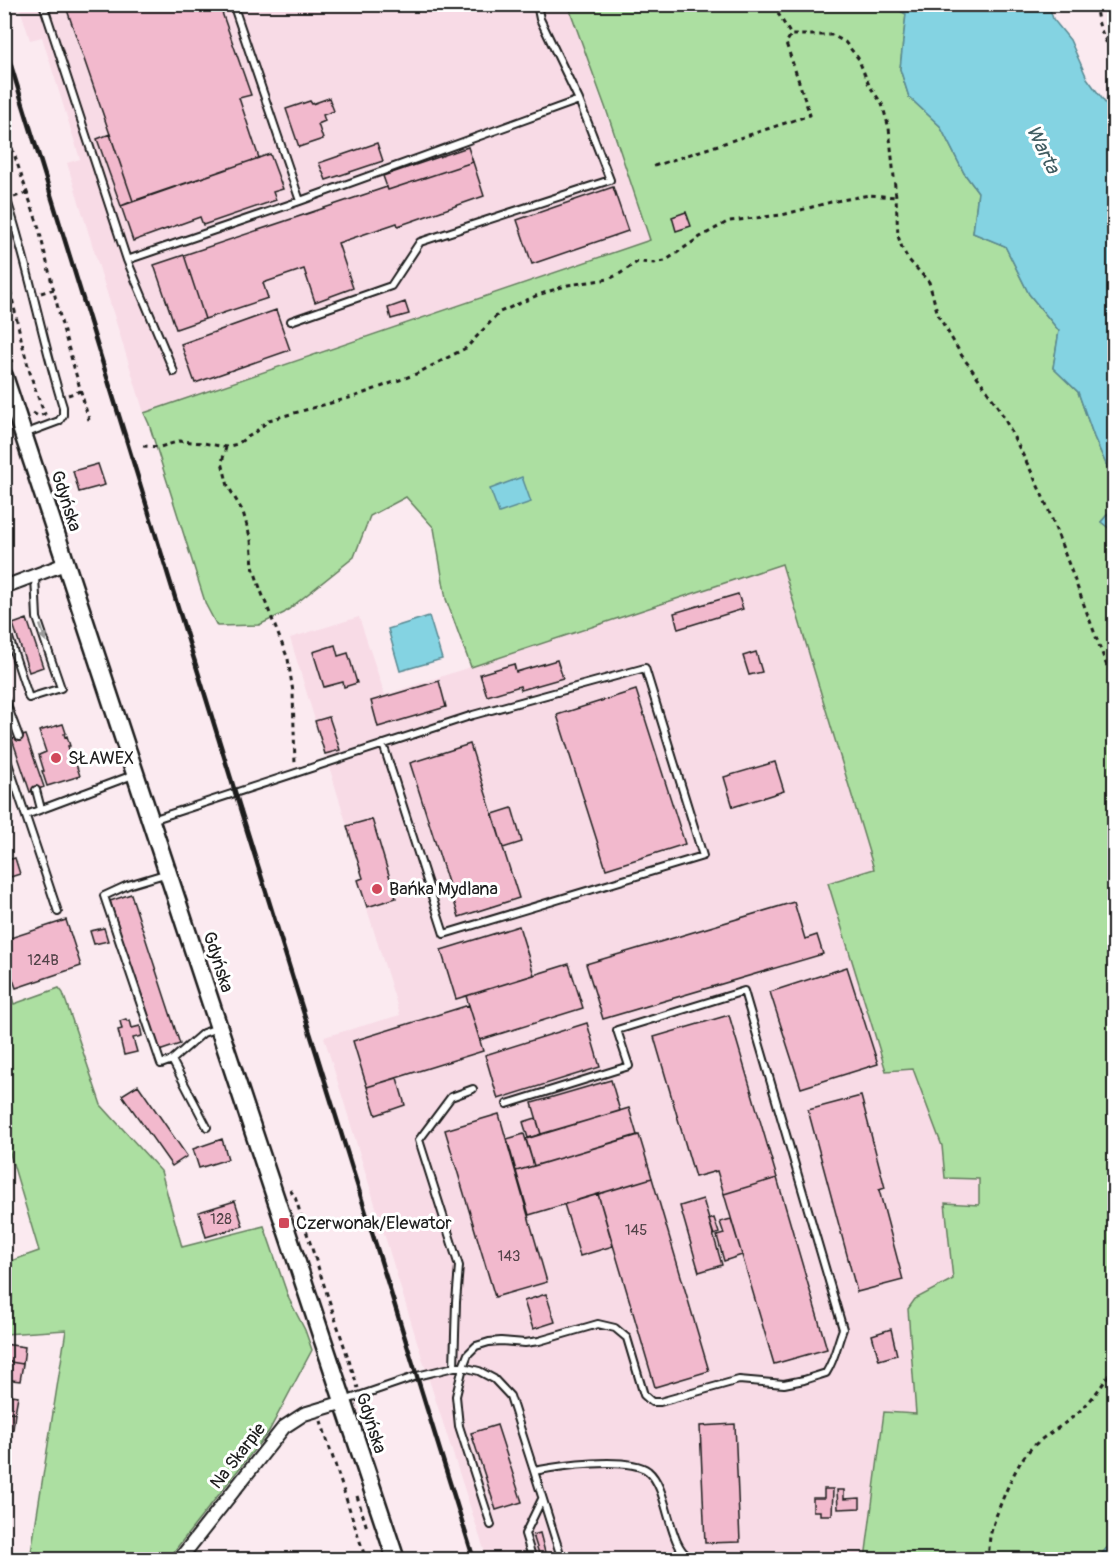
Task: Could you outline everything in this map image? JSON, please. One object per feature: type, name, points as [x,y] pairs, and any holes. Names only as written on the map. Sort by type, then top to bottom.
[{"type":"main road","name":"Gdyńska","points":[[4,376],[396,1560]]},
{"type":"street","points":[[5,587],[65,564]]},
{"type":"street","name":"Na Skarpie","points":[[179,1560],[284,1427],[304,1414],[344,1402]]},
{"type":"lane","points":[[43,4],[127,260],[174,372]]},
{"type":"lane","points":[[233,4],[300,201]]},
{"type":"lane","points":[[291,321],[391,286],[420,242],[610,180],[579,100],[540,19],[537,4]]},
{"type":"lane","points":[[127,260],[300,201],[579,100]]},
{"type":"lane","points":[[4,191],[18,233],[48,357],[63,407],[63,415],[59,421],[24,434]]},
{"type":"lane","points":[[5,587],[5,626],[30,698],[61,688],[37,618],[35,576]]},
{"type":"lane","points":[[151,820],[383,744],[473,715],[645,668],[703,856],[444,934],[383,744]]},
{"type":"lane","points":[[4,697],[19,737]]},
{"type":"lane","points":[[4,751],[58,912]]},
{"type":"lane","points":[[27,814],[137,774]]},
{"type":"lane","points":[[36,790],[41,809]]},
{"type":"lane","points":[[168,873],[128,885],[104,896],[161,1064],[172,1060],[203,1033],[219,1028]]},
{"type":"lane","points":[[491,1525],[459,1425],[456,1395],[468,1354],[476,1346],[501,1341],[532,1342],[598,1324],[615,1328],[627,1338],[644,1395],[652,1402],[660,1402],[739,1380],[784,1384],[826,1373],[833,1362],[843,1329],[744,991],[617,1030],[629,1066],[507,1104]]},
{"type":"lane","points":[[172,1060],[207,1126]]},
{"type":"lane","points":[[454,1367],[459,1266],[419,1140],[451,1096],[473,1089]]},
{"type":"lane","points":[[344,1402],[417,1376],[454,1367],[479,1371],[494,1379],[510,1396],[562,1560]]},
{"type":"lane","points":[[534,1471],[554,1467],[621,1463],[647,1470],[655,1479],[661,1492],[681,1550],[690,1557],[704,1560]]},
{"type":"lane","points":[[532,1560],[525,1534],[543,1499]]},
{"type":"path","points":[[776,4],[779,15],[791,34]]},
{"type":"path","points":[[1096,4],[1096,15],[1104,39],[1114,57]]},
{"type":"path","points":[[654,166],[810,115],[786,43],[791,34]]},
{"type":"path","points":[[791,34],[832,35],[845,42],[858,58],[869,85],[882,104],[889,128],[898,236],[902,248],[908,259],[929,282],[938,315],[962,356],[999,410],[1032,473],[1114,685]]},
{"type":"path","points":[[4,122],[38,225],[62,325],[89,420]]},
{"type":"path","points":[[143,446],[160,447],[180,441],[203,442],[226,447],[237,444],[269,420],[356,396],[416,374],[466,348],[500,312],[548,291],[568,285],[609,279],[637,262],[665,261],[700,237],[729,221],[782,214],[869,195],[896,197]]},
{"type":"path","points":[[4,265],[30,370],[45,414]]},
{"type":"path","points":[[226,447],[222,462],[228,486],[243,512],[251,540],[253,567],[288,659],[294,692],[296,773]]},
{"type":"path","points":[[988,1560],[991,1535],[1018,1465],[1040,1440],[1073,1417],[1090,1401],[1104,1384],[1114,1366]]},
{"type":"path","points":[[328,1418],[320,1419],[366,1560]]},
{"type":"path","points":[[355,1492],[367,1528]]},
{"type":"shaded area","points":[[19,5],[568,5],[650,240],[144,413],[67,163],[80,159],[42,37],[30,40]]},
{"type":"shaded area","points":[[782,564],[874,869],[828,883],[886,1071],[913,1069],[942,1146],[945,1178],[979,1178],[979,1205],[945,1203],[953,1279],[915,1299],[908,1309],[916,1414],[883,1413],[865,1559],[735,1560],[706,1553],[702,1560],[487,1559],[423,1361],[324,1037],[400,1015],[358,880],[363,878],[290,638],[359,617],[385,695]]},
{"type":"green space","points":[[889,4],[906,14],[900,69],[909,97],[940,126],[964,173],[978,192],[973,233],[1005,246],[1029,294],[1059,331],[1053,368],[1078,392],[1094,437],[1114,482],[1114,507],[1101,522],[1114,532],[1114,1540],[1097,1559],[865,1559],[884,1412],[916,1414],[908,1309],[915,1299],[953,1279],[945,1203],[979,1205],[979,1179],[945,1178],[942,1146],[913,1069],[886,1071],[828,883],[874,869],[782,564],[471,667],[446,599],[434,528],[406,497],[370,516],[354,557],[284,613],[259,625],[217,626],[206,605],[144,413],[650,240],[568,5]]},
{"type":"green space","points":[[5,976],[14,1004],[59,988],[63,993],[101,1105],[161,1171],[182,1247],[264,1226],[289,1299],[305,1330],[312,1350],[269,1431],[168,1559],[30,1559],[66,1330],[5,1334],[5,1263],[39,1251],[5,1137]]},
{"type":"water","name":"Warta","points":[[889,5],[1049,5],[1053,19],[1070,40],[1087,78],[1106,104],[1114,121],[1114,482],[1094,437],[1078,392],[1053,368],[1059,331],[1029,294],[1005,246],[973,233],[978,192],[964,173],[940,126],[909,97],[900,69],[906,14]]},
{"type":"water","points":[[522,477],[531,502],[499,513],[490,489]]},
{"type":"water","points":[[1114,507],[1114,532],[1101,522]]},
{"type":"water","points":[[429,616],[442,659],[400,671],[388,629]]},
{"type":"water","points":[[1114,1540],[1114,1559],[1097,1559]]},
{"type":"building","points":[[65,4],[219,4],[251,95],[239,98],[259,158],[133,201]]},
{"type":"building","points":[[329,98],[334,111],[323,115],[325,121],[318,124],[323,139],[299,147],[286,109],[310,101],[312,104]]},
{"type":"building","points":[[110,134],[133,201],[121,206],[97,139]]},
{"type":"building","points":[[377,143],[383,161],[326,180],[319,163]]},
{"type":"building","points":[[468,147],[473,162],[388,190],[383,176]]},
{"type":"building","points":[[270,154],[283,189],[273,192],[276,200],[203,225],[200,217],[133,241],[121,206]]},
{"type":"building","points":[[473,162],[484,196],[398,226],[397,223],[338,243],[353,288],[315,302],[304,269],[263,283],[268,298],[205,319],[184,255],[387,187],[388,190]]},
{"type":"building","points":[[613,187],[628,231],[532,264],[517,220]]},
{"type":"building","points":[[686,212],[691,226],[676,231],[672,217]]},
{"type":"building","points":[[184,255],[205,319],[176,329],[154,265]]},
{"type":"building","points":[[405,302],[409,314],[391,319],[388,308]]},
{"type":"building","points":[[276,310],[290,350],[195,383],[181,344]]},
{"type":"building","points":[[98,464],[105,485],[79,492],[73,471]]},
{"type":"building","points":[[738,594],[743,609],[678,629],[674,613]]},
{"type":"building","points":[[27,619],[43,667],[29,672],[13,624]]},
{"type":"building","points":[[335,645],[338,656],[348,653],[357,683],[344,687],[343,682],[324,687],[313,652]]},
{"type":"building","points":[[756,652],[762,672],[749,675],[743,656]]},
{"type":"building","points":[[557,660],[563,678],[521,690],[520,686],[487,696],[480,674],[514,664],[516,672]]},
{"type":"building","points":[[439,681],[446,707],[378,727],[371,701]]},
{"type":"building","points":[[636,690],[685,844],[606,869],[557,715]]},
{"type":"building","points":[[329,717],[340,750],[325,754],[315,721]]},
{"type":"building","name":"SŁAWEX","points":[[63,724],[73,762],[75,761],[80,776],[47,786],[39,755],[46,752],[39,731]]},
{"type":"building","points":[[26,735],[44,787],[30,792],[12,739]]},
{"type":"building","points":[[470,744],[519,898],[459,917],[410,763]]},
{"type":"building","points":[[775,762],[784,791],[733,807],[724,777]]},
{"type":"building","points":[[512,808],[522,842],[503,848],[493,814]]},
{"type":"building","points":[[372,819],[396,898],[367,907],[358,880],[363,878],[347,826]]},
{"type":"building","points":[[15,858],[20,874],[4,879],[4,861]]},
{"type":"building","points":[[131,894],[180,1044],[159,1051],[110,901]]},
{"type":"building","points":[[794,902],[805,939],[817,935],[823,954],[603,1019],[586,964]]},
{"type":"building","points":[[66,920],[81,966],[16,988],[4,954],[4,940]]},
{"type":"building","points":[[519,926],[534,975],[456,999],[441,950]]},
{"type":"building","points":[[104,928],[108,941],[94,944],[90,931]]},
{"type":"building","points":[[569,964],[583,1008],[480,1040],[466,996]]},
{"type":"building","points":[[847,967],[878,1064],[801,1088],[770,992]]},
{"type":"building","points":[[469,1005],[483,1051],[367,1087],[353,1041]]},
{"type":"building","points":[[729,1015],[777,1178],[724,1194],[717,1171],[695,1177],[654,1037]]},
{"type":"building","points":[[130,1020],[132,1028],[140,1026],[142,1036],[133,1038],[137,1052],[124,1055],[118,1030],[122,1029],[120,1021]]},
{"type":"building","points":[[587,1023],[600,1067],[498,1099],[485,1055]]},
{"type":"building","points":[[397,1078],[405,1105],[376,1115],[367,1087]]},
{"type":"building","points":[[611,1080],[620,1111],[541,1134],[532,1103]]},
{"type":"building","points":[[138,1085],[187,1156],[172,1166],[122,1095]]},
{"type":"building","points":[[861,1096],[885,1188],[879,1190],[903,1280],[857,1292],[808,1110]]},
{"type":"building","points":[[629,1108],[637,1135],[534,1166],[526,1139]]},
{"type":"building","points":[[499,1114],[547,1282],[495,1297],[445,1130]]},
{"type":"building","points":[[536,1118],[541,1134],[528,1138],[523,1122]]},
{"type":"building","points":[[524,1134],[534,1166],[516,1171],[507,1139]]},
{"type":"building","points":[[639,1135],[652,1178],[529,1215],[516,1171]]},
{"type":"building","points":[[222,1139],[228,1159],[199,1168],[193,1149]]},
{"type":"building","points":[[652,1178],[709,1371],[655,1387],[598,1194]]},
{"type":"building","points":[[777,1178],[827,1349],[774,1364],[724,1194]]},
{"type":"building","points":[[598,1194],[613,1246],[580,1256],[564,1204]]},
{"type":"building","points":[[703,1199],[722,1265],[699,1272],[680,1206]]},
{"type":"building","points":[[235,1201],[243,1226],[206,1237],[199,1212]]},
{"type":"building","points":[[714,1218],[719,1233],[714,1235],[709,1220]]},
{"type":"building","points":[[731,1219],[742,1255],[724,1261],[717,1236],[724,1234],[720,1222]]},
{"type":"building","points":[[546,1294],[555,1322],[533,1329],[524,1301]]},
{"type":"building","points":[[891,1329],[897,1355],[879,1360],[872,1335]]},
{"type":"building","points":[[4,1344],[25,1347],[23,1364],[4,1361]]},
{"type":"building","points":[[4,1361],[23,1364],[20,1381],[4,1379]]},
{"type":"building","points":[[4,1394],[18,1396],[15,1413],[4,1411]]},
{"type":"building","points":[[4,1411],[15,1413],[13,1430],[4,1429]]},
{"type":"building","points":[[735,1424],[740,1542],[705,1543],[700,1426]]},
{"type":"building","points":[[497,1425],[522,1502],[496,1510],[471,1433]]},
{"type":"building","points":[[4,1443],[10,1444],[8,1461],[4,1461]]},
{"type":"building","points":[[4,1461],[8,1461],[5,1479],[4,1479]]},
{"type":"building","points":[[824,1489],[833,1489],[832,1515],[820,1515],[820,1511],[813,1511],[813,1498],[824,1498]]},
{"type":"building","points":[[837,1490],[844,1490],[844,1499],[860,1498],[860,1508],[838,1509]]},
{"type":"building","points":[[540,1533],[547,1560],[541,1560],[533,1535]]},
{"type":"railway","points":[[4,43],[474,1560]]},
{"type":"place","name":"SŁAWEX","points":[[56,758]]},
{"type":"place","name":"Bańka Mydlana","points":[[377,889]]},
{"type":"place","name":"Czerwonak/Elewator","points":[[284,1223]]}]
